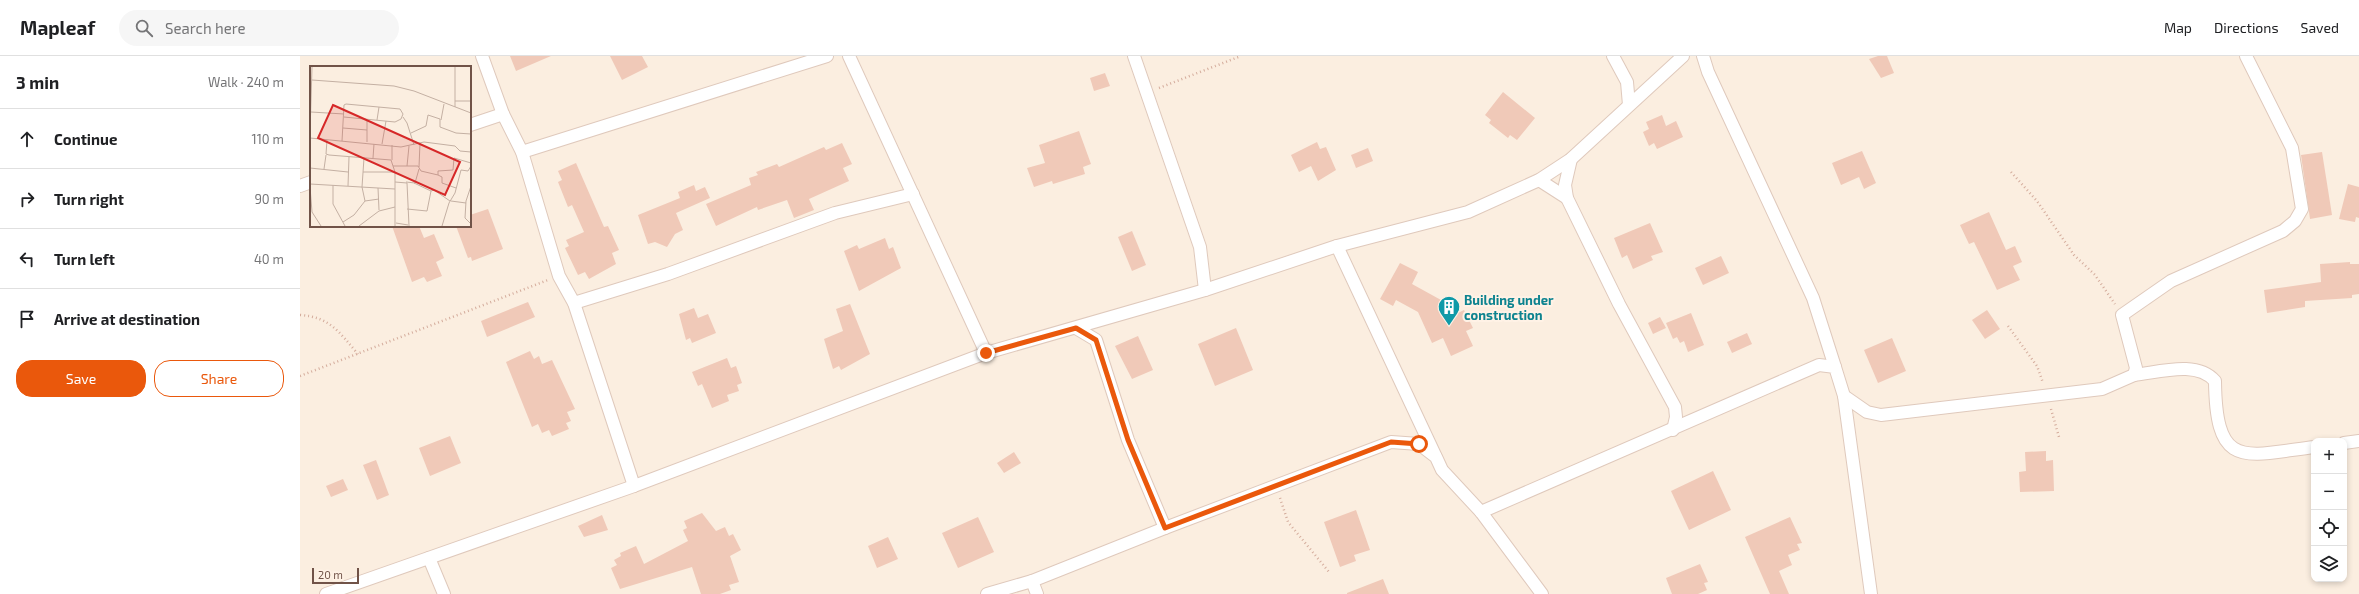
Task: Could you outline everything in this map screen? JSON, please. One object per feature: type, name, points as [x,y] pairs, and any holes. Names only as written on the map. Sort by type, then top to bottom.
[{"type":"street","points":[[482,56],[503,114],[522,152],[559,276],[574,303],[634,486]]},
{"type":"street","points":[[522,152],[827,56]]},
{"type":"street","points":[[849,56],[986,353]]},
{"type":"street","points":[[1134,56],[1145,94],[1200,247],[1205,290]]},
{"type":"street","points":[[1613,56],[1627,82],[1629,105]]},
{"type":"street","points":[[326,594],[634,486],[986,353],[1205,290],[1337,246],[1468,212],[1539,180],[1571,159],[1683,56]]},
{"type":"street","points":[[1703,56],[1708,72],[1814,298],[1844,396],[1871,594]]},
{"type":"street","points":[[2134,375],[2136,368],[2122,315],[2171,281],[2283,231],[2295,221],[2302,209],[2292,148],[2246,56]]},
{"type":"street","points":[[471,125],[503,114]]},
{"type":"street","points":[[1571,159],[1566,185],[1567,198],[1619,304],[1675,407],[1676,417],[1673,430]]},
{"type":"street","points":[[1539,180],[1567,198]]},
{"type":"street","points":[[300,186],[310,182]]},
{"type":"street","points":[[574,303],[668,274],[836,213],[913,194]]},
{"type":"street","points":[[1337,246],[1442,470],[1481,512],[1540,593]]},
{"type":"street","points":[[1076,328],[1096,340],[1128,440],[1165,528]]},
{"type":"street","points":[[1481,512],[1673,430],[1819,365],[1835,367]]},
{"type":"street","points":[[1844,396],[1867,412],[1880,415],[2102,389],[2134,375],[2195,368],[2208,373],[2216,381],[2216,410],[2225,441],[2234,450],[2248,455],[2311,447]]},
{"type":"street","points":[[2347,443],[2359,441]]},
{"type":"street","points":[[987,594],[1032,581],[1165,528],[1391,442],[1419,444],[1436,456]]},
{"type":"street","points":[[429,558],[444,594]]},
{"type":"street","points":[[1032,581],[1037,594]]},
{"type":"path","points":[[1145,94],[1241,56]]},
{"type":"path","points":[[2011,172],[2037,201],[2074,255],[2095,275],[2122,315]]},
{"type":"path","points":[[300,376],[559,276]]},
{"type":"path","points":[[300,315],[315,316],[332,324],[358,354]]},
{"type":"path","points":[[2008,326],[2037,366],[2048,396],[2059,437]]},
{"type":"path","points":[[1276,486],[1288,522],[1329,572]]},
{"type":"building","points":[[510,56],[551,56],[516,71]]},
{"type":"building","points":[[610,56],[642,56],[648,67],[622,80]]},
{"type":"building","points":[[1878,56],[1887,56],[1894,73],[1881,78],[1869,59]]},
{"type":"building","points":[[1105,73],[1110,86],[1094,91],[1090,78]]},
{"type":"building","points":[[1503,92],[1535,118],[1517,140],[1510,135],[1508,138],[1489,123],[1491,120],[1485,115]]},
{"type":"building","points":[[1662,115],[1666,126],[1676,121],[1683,137],[1657,149],[1654,143],[1649,146],[1643,132],[1649,129],[1646,122]]},
{"type":"building","points":[[1079,131],[1091,164],[1083,167],[1085,174],[1053,184],[1052,181],[1034,187],[1027,168],[1045,163],[1039,145]]},
{"type":"building","points":[[1317,142],[1320,149],[1326,147],[1336,170],[1318,181],[1311,166],[1299,172],[1291,155]]},
{"type":"building","points":[[842,143],[852,164],[843,168],[849,181],[809,199],[814,210],[794,218],[787,200],[758,210],[757,207],[716,226],[706,204],[751,185],[749,178],[758,175],[756,172],[777,164],[779,167],[824,147],[826,150]]},
{"type":"building","points":[[1368,148],[1373,161],[1356,168],[1351,155]]},
{"type":"building","points":[[1862,151],[1876,183],[1864,189],[1859,177],[1841,185],[1832,163]]},
{"type":"building","points":[[2322,152],[2332,215],[2310,219],[2301,155]]},
{"type":"building","points":[[576,163],[604,227],[608,226],[619,250],[612,253],[616,264],[589,279],[585,272],[578,275],[565,248],[569,246],[566,240],[584,232],[572,205],[568,207],[558,182],[562,180],[558,171]]},
{"type":"building","points":[[2348,184],[2359,187],[2359,218],[2356,217],[2355,222],[2339,219]]},
{"type":"building","points":[[694,185],[696,191],[705,187],[710,198],[676,213],[683,230],[675,234],[667,247],[655,242],[648,244],[638,215],[680,198],[678,192]]},
{"type":"building","points":[[488,209],[503,249],[472,261],[471,257],[468,258],[456,227],[471,227],[471,215]]},
{"type":"building","points":[[1989,212],[2006,250],[2015,246],[2022,262],[2013,266],[2020,280],[1997,290],[1974,242],[1969,244],[1960,225]]},
{"type":"building","points":[[1650,223],[1663,252],[1651,256],[1653,260],[1633,269],[1627,255],[1622,258],[1614,238]]},
{"type":"building","points":[[392,227],[419,227],[424,238],[434,234],[444,258],[436,262],[442,276],[427,282],[424,277],[412,282]]},
{"type":"building","points":[[1132,231],[1146,265],[1132,271],[1118,237]]},
{"type":"building","points":[[885,238],[889,249],[893,247],[901,268],[859,291],[844,251],[857,245],[859,249]]},
{"type":"building","points":[[1721,256],[1729,273],[1703,285],[1695,268]]},
{"type":"building","points":[[2350,262],[2350,264],[2359,264],[2359,294],[2352,295],[2352,298],[2305,301],[2305,307],[2267,313],[2264,290],[2321,282],[2320,264]]},
{"type":"building","points":[[1400,263],[1418,272],[1412,284],[1441,300],[1450,296],[1458,313],[1464,310],[1473,328],[1466,331],[1473,346],[1451,356],[1443,338],[1432,343],[1418,312],[1396,300],[1393,306],[1380,299]]},
{"type":"building","points":[[528,302],[535,317],[487,337],[481,321]]},
{"type":"building","points":[[850,304],[870,354],[841,370],[839,366],[833,369],[824,339],[843,331],[836,309]]},
{"type":"building","points":[[694,308],[698,318],[708,314],[716,333],[692,343],[690,338],[686,340],[679,314]]},
{"type":"building","points":[[1987,310],[2000,329],[1985,339],[1972,320]]},
{"type":"building","points":[[1691,313],[1704,345],[1688,352],[1684,341],[1680,343],[1677,337],[1673,339],[1666,323]]},
{"type":"building","points":[[1660,317],[1666,328],[1653,334],[1648,323]]},
{"type":"building","points":[[1236,328],[1253,370],[1215,386],[1198,344]]},
{"type":"building","points":[[1747,333],[1752,344],[1732,353],[1727,342]]},
{"type":"building","points":[[1138,336],[1153,370],[1132,379],[1115,346]]},
{"type":"building","points":[[1892,338],[1906,371],[1878,383],[1864,350]]},
{"type":"building","points":[[530,351],[534,359],[539,356],[542,364],[552,360],[575,409],[567,412],[571,421],[566,423],[569,429],[552,436],[549,430],[542,433],[538,424],[532,427],[506,362]]},
{"type":"building","points":[[727,358],[731,368],[736,366],[742,383],[737,385],[739,391],[727,395],[729,401],[712,408],[702,384],[698,386],[692,372]]},
{"type":"building","points":[[450,436],[461,463],[430,476],[419,448]]},
{"type":"building","points":[[2046,451],[2046,461],[2053,460],[2054,491],[2020,492],[2019,472],[2026,471],[2025,452]]},
{"type":"building","points":[[1014,452],[1021,463],[1004,473],[997,463]]},
{"type":"building","points":[[376,460],[389,495],[377,500],[363,465]]},
{"type":"building","points":[[1713,471],[1731,510],[1689,530],[1671,491]]},
{"type":"building","points":[[343,479],[348,490],[331,497],[326,486]]},
{"type":"building","points":[[1356,510],[1370,550],[1354,555],[1356,561],[1340,567],[1324,522]]},
{"type":"building","points":[[702,513],[716,531],[725,527],[729,536],[733,534],[741,550],[730,556],[739,582],[729,585],[731,590],[720,594],[701,594],[692,567],[620,589],[611,568],[617,565],[614,560],[621,556],[620,553],[636,546],[644,564],[688,541],[683,530],[687,528],[684,521]]},
{"type":"building","points":[[602,515],[608,530],[584,537],[578,526]]},
{"type":"building","points":[[978,517],[994,552],[958,568],[942,533]]},
{"type":"building","points":[[1790,517],[1802,543],[1797,544],[1800,550],[1788,555],[1792,565],[1779,571],[1789,594],[1770,594],[1745,537]]},
{"type":"building","points":[[888,537],[898,559],[877,568],[868,546]]},
{"type":"building","points":[[1700,564],[1708,582],[1704,583],[1707,590],[1698,594],[1672,594],[1666,578]]},
{"type":"building","points":[[1383,579],[1389,594],[1347,594],[1347,593]]},
{"type":"place","name":"Building under construction","points":[[1449,326]]},
{"type":"route","points":[[986,353],[1076,328],[1096,340],[1128,440],[1165,528],[1391,442],[1419,444]]}]
